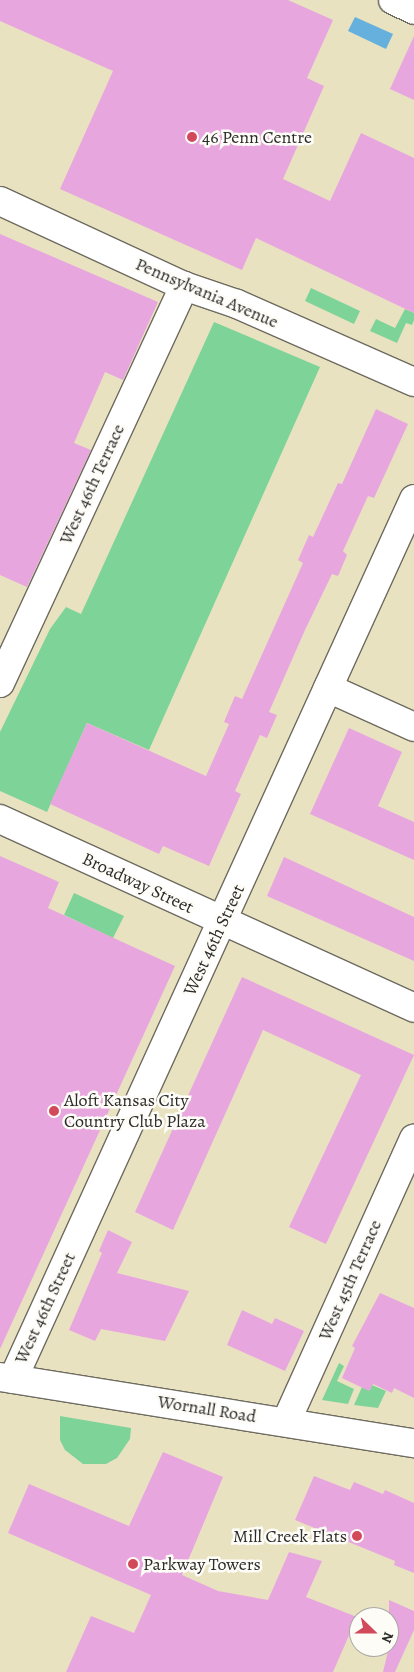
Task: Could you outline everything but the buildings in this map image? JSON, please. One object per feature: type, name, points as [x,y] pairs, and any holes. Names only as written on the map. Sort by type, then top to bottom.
[{"type":"street","points":[[392,0],[414,10]]},
{"type":"street","name":"Pennsylvania Avenue","points":[[0,201],[184,286],[237,304],[414,382]]},
{"type":"street","name":"West 46th Terrace","points":[[0,682],[184,286]]},
{"type":"street","name":"West 46th Street","points":[[6,1378],[222,922],[414,500]]},
{"type":"street","points":[[328,688],[414,727]]},
{"type":"street","name":"Broadway Street","points":[[0,819],[222,922],[414,1008]]},
{"type":"street","name":"West 45th Terrace","points":[[286,1422],[414,1139]]},
{"type":"street","name":"Wornall Road","points":[[6,1378],[414,1443]]},
{"type":"green space","points":[[311,288],[360,311],[354,324],[305,301]]},
{"type":"green space","points":[[405,309],[414,313],[414,320],[412,325],[406,323],[397,343],[370,331],[376,319],[395,328]]},
{"type":"green space","points":[[214,322],[320,367],[149,750],[87,723],[47,812],[0,791],[0,732],[50,629],[66,607],[81,614]]},
{"type":"green space","points":[[74,893],[124,916],[113,938],[64,915]]},
{"type":"green space","points":[[339,1363],[344,1366],[337,1381],[354,1389],[348,1404],[322,1400]]},
{"type":"green space","points":[[372,1385],[386,1391],[378,1408],[354,1405],[362,1387],[370,1390]]},
{"type":"green space","points":[[60,1416],[131,1428],[130,1439],[117,1458],[106,1464],[83,1464],[65,1450],[60,1440]]},
{"type":"water","points":[[355,17],[393,34],[386,49],[348,31]]},
{"type":"place","name":"46 Penn Centre","points":[[192,137]]},
{"type":"place","name":"Aloft Kansas City Country Club Plaza","points":[[54,1111]]},
{"type":"place","name":"Mill Creek Flats","points":[[357,1536]]},
{"type":"place","name":"Parkway Towers","points":[[133,1564]]}]
